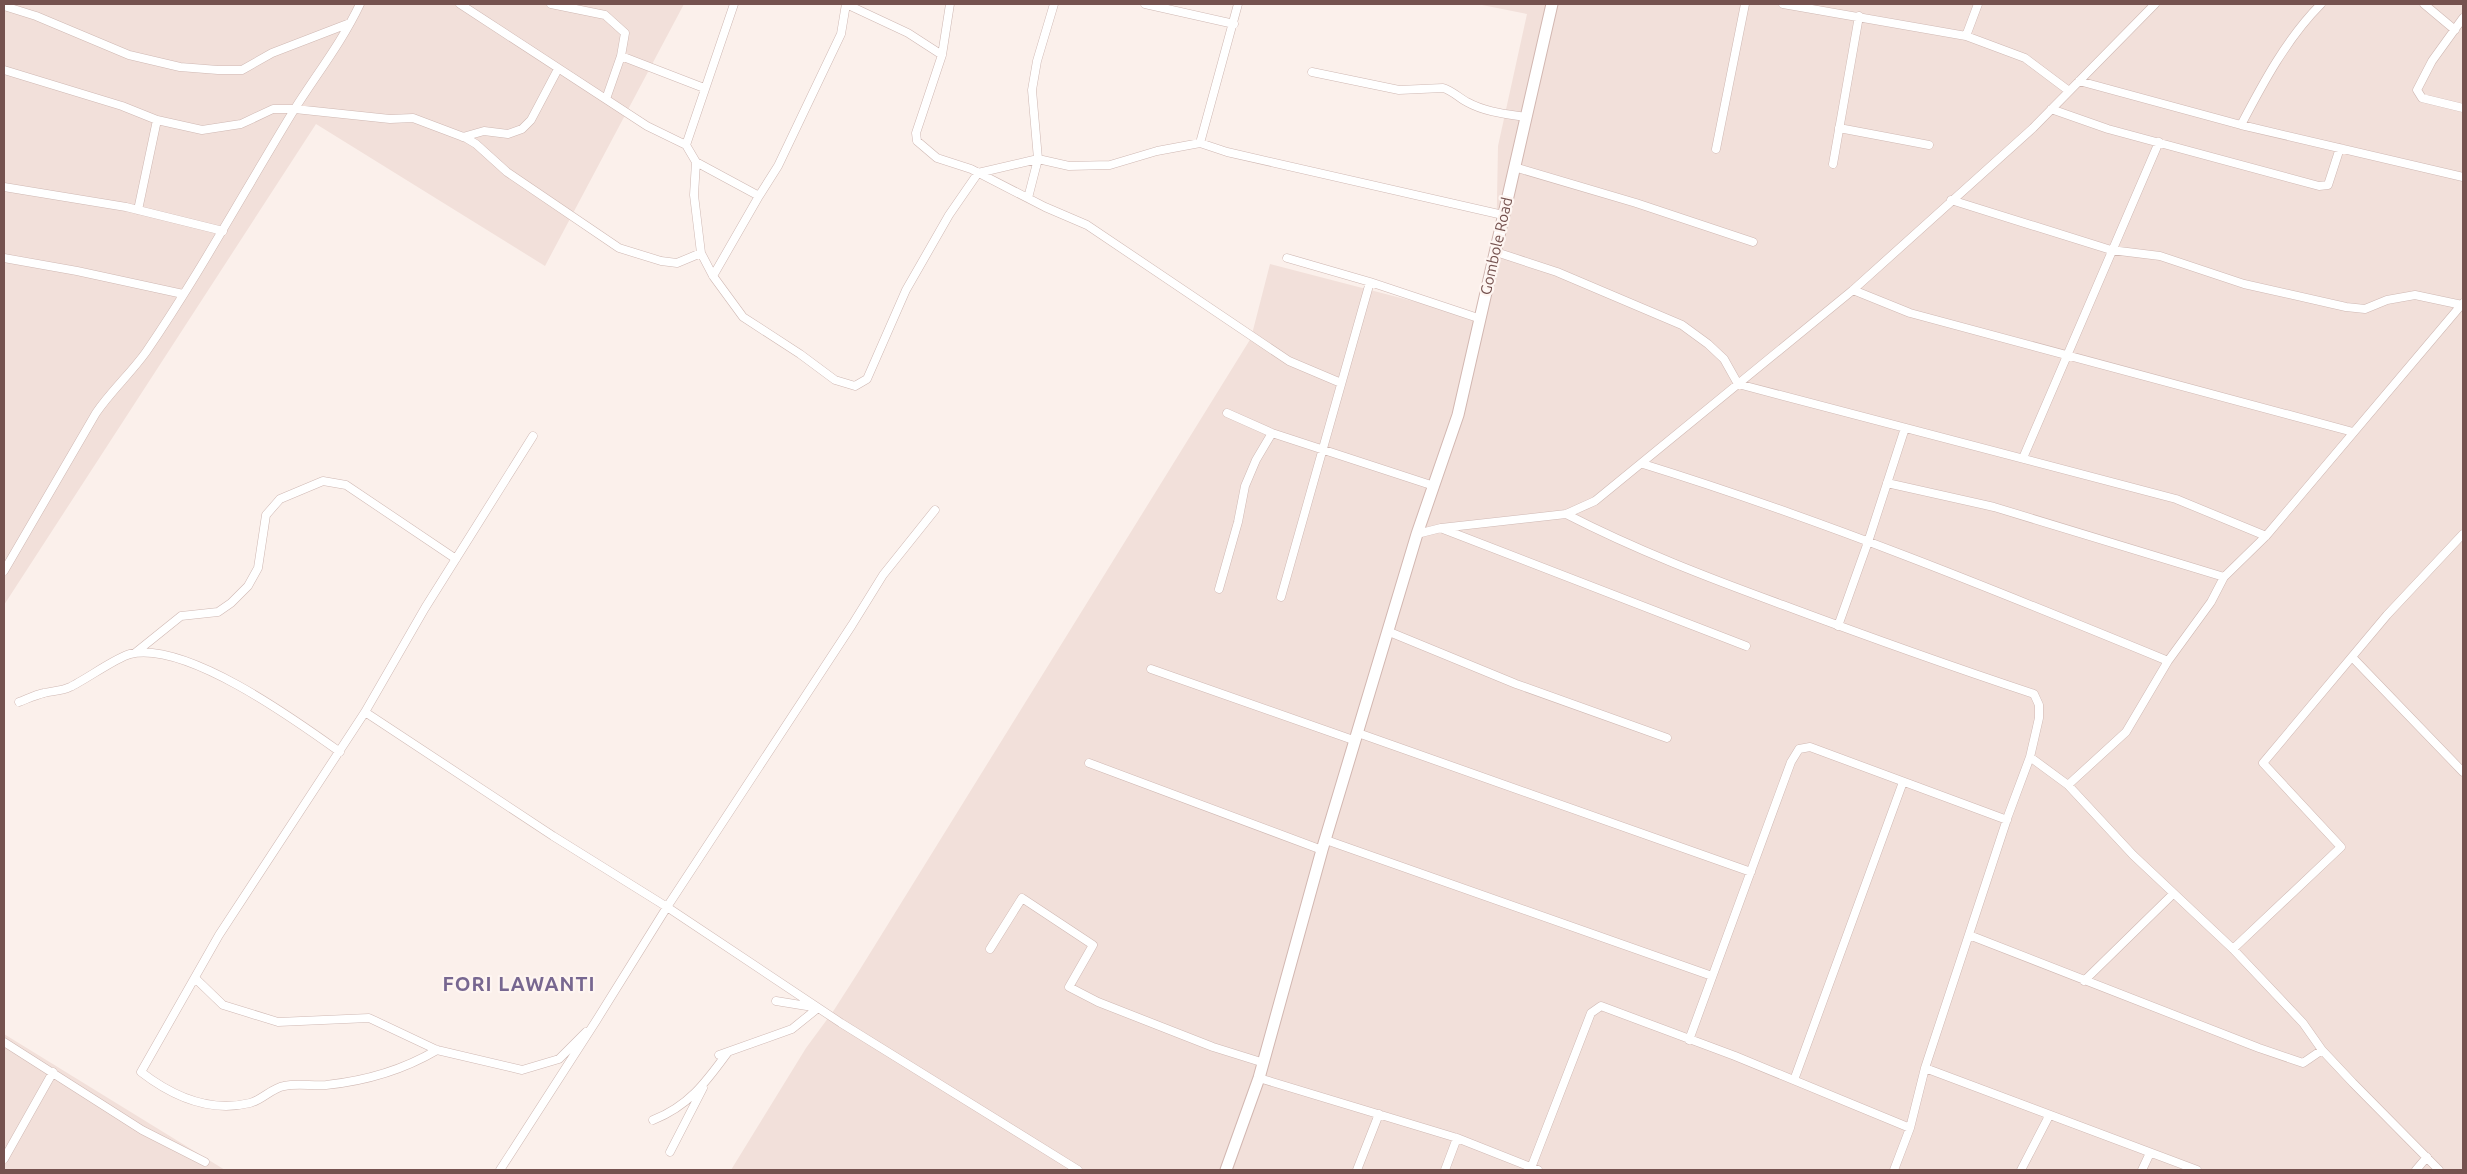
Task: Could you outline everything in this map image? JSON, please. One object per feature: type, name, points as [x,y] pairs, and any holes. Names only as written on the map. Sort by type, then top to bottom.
[{"type":"street","points":[[4,571],[96,413],[107,396],[145,354],[223,231],[295,108],[350,23],[360,4]]},
{"type":"street","points":[[460,4],[646,126],[686,145],[696,162],[759,196]]},
{"type":"street","points":[[551,4],[576,7],[605,15],[625,33],[621,56],[606,99]]},
{"type":"street","points":[[686,145],[734,4]]},
{"type":"street","points":[[713,276],[778,166],[841,34],[846,4],[908,33],[942,55]]},
{"type":"street","points":[[950,4],[942,55],[916,133],[917,141],[937,158],[978,173],[1086,225],[1289,361],[1341,383]]},
{"type":"street","points":[[1028,198],[1038,159],[1032,90],[1037,61],[1054,4]]},
{"type":"street","points":[[1145,4],[1234,24]]},
{"type":"street","points":[[1200,143],[1238,4]]},
{"type":"street","name":"Gombole Road","points":[[1226,1170],[1259,1078],[1324,845],[1387,631],[1417,534],[1458,415],[1478,318],[1496,252],[1552,4]]},
{"type":"street","points":[[1716,150],[1745,4]]},
{"type":"street","points":[[1783,4],[1966,36],[2025,58],[2069,91]]},
{"type":"street","points":[[1966,36],[1978,4]]},
{"type":"street","points":[[1417,534],[1441,528],[1566,514],[1595,501],[1643,464],[1853,290],[2051,109],[2155,4]]},
{"type":"street","points":[[2241,125],[2263,82],[2310,15],[2321,4]]},
{"type":"street","points":[[2424,4],[2455,30]]},
{"type":"street","points":[[4,6],[36,16],[129,55],[180,67],[218,70],[242,70],[272,53],[350,23]]},
{"type":"street","points":[[1833,164],[1859,16]]},
{"type":"street","points":[[2463,18],[2432,61],[2417,90],[2422,98],[2463,108]]},
{"type":"street","points":[[621,56],[704,88]]},
{"type":"street","points":[[463,137],[484,131],[508,134],[522,129],[531,120],[558,69]]},
{"type":"street","points":[[4,70],[122,106],[157,120],[202,130],[241,124],[274,109],[295,108],[370,118],[413,118],[463,137],[476,144],[507,172],[619,248],[661,261],[678,263],[701,253]]},
{"type":"street","points":[[1312,72],[1399,90],[1443,88],[1450,90],[1467,102],[1489,111],[1526,117]]},
{"type":"street","points":[[2079,81],[2241,125],[2463,177]]},
{"type":"street","points":[[2051,109],[2158,142],[2325,187],[2328,185],[2340,148]]},
{"type":"street","points":[[138,210],[157,120]]},
{"type":"street","points":[[1839,128],[1929,145]]},
{"type":"street","points":[[2023,458],[2158,142]]},
{"type":"street","points":[[696,162],[694,195],[701,253],[713,276],[742,317],[800,354],[835,380],[855,386],[867,379],[906,290],[950,215],[978,173],[1038,159],[1047,163],[1068,166],[1101,166],[1157,151],[1200,143],[1227,152],[1503,215]]},
{"type":"street","points":[[1514,167],[1636,203],[1754,242]]},
{"type":"street","points":[[4,188],[138,210],[223,231]]},
{"type":"street","points":[[1951,200],[2112,250],[2160,256],[2244,284],[2346,307],[2365,309],[2388,300],[2415,295],[2462,304],[2266,536],[2224,577],[2212,602],[2168,661],[2126,732],[2068,785]]},
{"type":"street","points":[[1496,252],[1557,272],[1682,325],[1708,344],[1724,359],[1738,384],[2176,499],[2266,536]]},
{"type":"street","points":[[4,258],[77,271],[183,294]]},
{"type":"street","points":[[1288,258],[1370,282],[1478,318]]},
{"type":"street","points":[[1281,597],[1370,282]]},
{"type":"street","points":[[1853,290],[1910,313],[2353,432]]},
{"type":"street","points":[[1227,413],[1272,433],[1434,486]]},
{"type":"street","points":[[1838,626],[1905,428]]},
{"type":"street","points":[[1219,589],[1238,522],[1245,486],[1256,460],[1272,433]]},
{"type":"street","points":[[437,1050],[418,1061],[388,1073],[326,1085],[282,1086],[252,1102],[232,1106],[193,1102],[162,1088],[141,1072],[219,935],[340,752],[532,436]]},
{"type":"street","points":[[1643,464],[1969,579],[2168,661]]},
{"type":"street","points":[[135,653],[181,616],[218,612],[231,603],[248,586],[258,568],[266,515],[280,499],[323,481],[346,485],[456,559]]},
{"type":"street","points":[[1887,483],[1994,507],[2224,577]]},
{"type":"street","points":[[500,1170],[596,1022],[667,907],[852,626],[883,575],[935,510]]},
{"type":"street","points":[[1566,514],[1611,538],[1691,571],[1838,626],[2034,694],[2040,705],[2030,757],[2007,820],[1925,1068],[1910,1128],[1894,1170]]},
{"type":"street","points":[[1441,528],[1746,646]]},
{"type":"street","points":[[2233,949],[2342,848],[2264,763],[2387,615],[2463,534]]},
{"type":"street","points":[[1387,631],[1516,684],[1667,738]]},
{"type":"street","points":[[19,702],[43,693],[67,688],[127,654],[148,651],[163,654],[211,672],[264,700],[340,752]]},
{"type":"street","points":[[2352,657],[2463,772]]},
{"type":"street","points":[[1151,669],[1357,737],[1751,872]]},
{"type":"street","points":[[365,712],[553,836],[667,907],[818,1008],[1078,1170]]},
{"type":"street","points":[[1689,1040],[1791,762],[1799,749],[1810,748],[2007,820]]},
{"type":"street","points":[[2030,757],[2068,785],[2173,894],[2233,949],[2303,1022],[2322,1050],[2439,1170]]},
{"type":"street","points":[[1089,763],[1324,845],[1712,976]]},
{"type":"street","points":[[1794,1080],[1903,782]]},
{"type":"street","points":[[2084,981],[2173,894]]},
{"type":"street","points":[[990,949],[1022,898],[1093,945],[1069,988],[1098,1002],[1213,1047],[1262,1062]]},
{"type":"street","points":[[1969,935],[2259,1048],[2304,1063],[2322,1050]]},
{"type":"street","points":[[194,978],[223,1005],[278,1022],[369,1018],[437,1050],[522,1070],[559,1059],[596,1022]]},
{"type":"street","points":[[776,1001],[818,1008]]},
{"type":"street","points":[[1259,1078],[1457,1138],[1534,1169],[1591,1013],[1601,1006],[1735,1056],[1910,1128]]},
{"type":"street","points":[[719,1055],[792,1029],[818,1008]]},
{"type":"street","points":[[4,1042],[142,1130],[205,1162]]},
{"type":"street","points":[[653,1120],[672,1112],[688,1101],[728,1052]]},
{"type":"street","points":[[1925,1068],[2196,1170]]},
{"type":"street","points":[[4,1159],[53,1072]]},
{"type":"street","points":[[670,1152],[707,1079]]},
{"type":"street","points":[[1357,1170],[1379,1114]]},
{"type":"street","points":[[2021,1170],[2049,1116]]},
{"type":"street","points":[[1445,1170],[1457,1138]]},
{"type":"street","points":[[2142,1170],[2150,1153]]},
{"type":"street","points":[[2416,1170],[2427,1157]]},
{"type":"shaded area","points":[[4,4],[684,4],[545,266],[316,124],[4,605]]},
{"type":"shaded area","points":[[1477,4],[2463,4],[2463,1170],[731,1170],[806,1048],[834,1010],[859,971],[1251,338],[1270,264],[1478,318],[1496,252],[1498,146],[1527,14]]},
{"type":"shaded area","points":[[4,1034],[225,1170],[4,1170]]},
{"type":"district","name":"FORI LAWANTI","points":[[519,983]]}]
